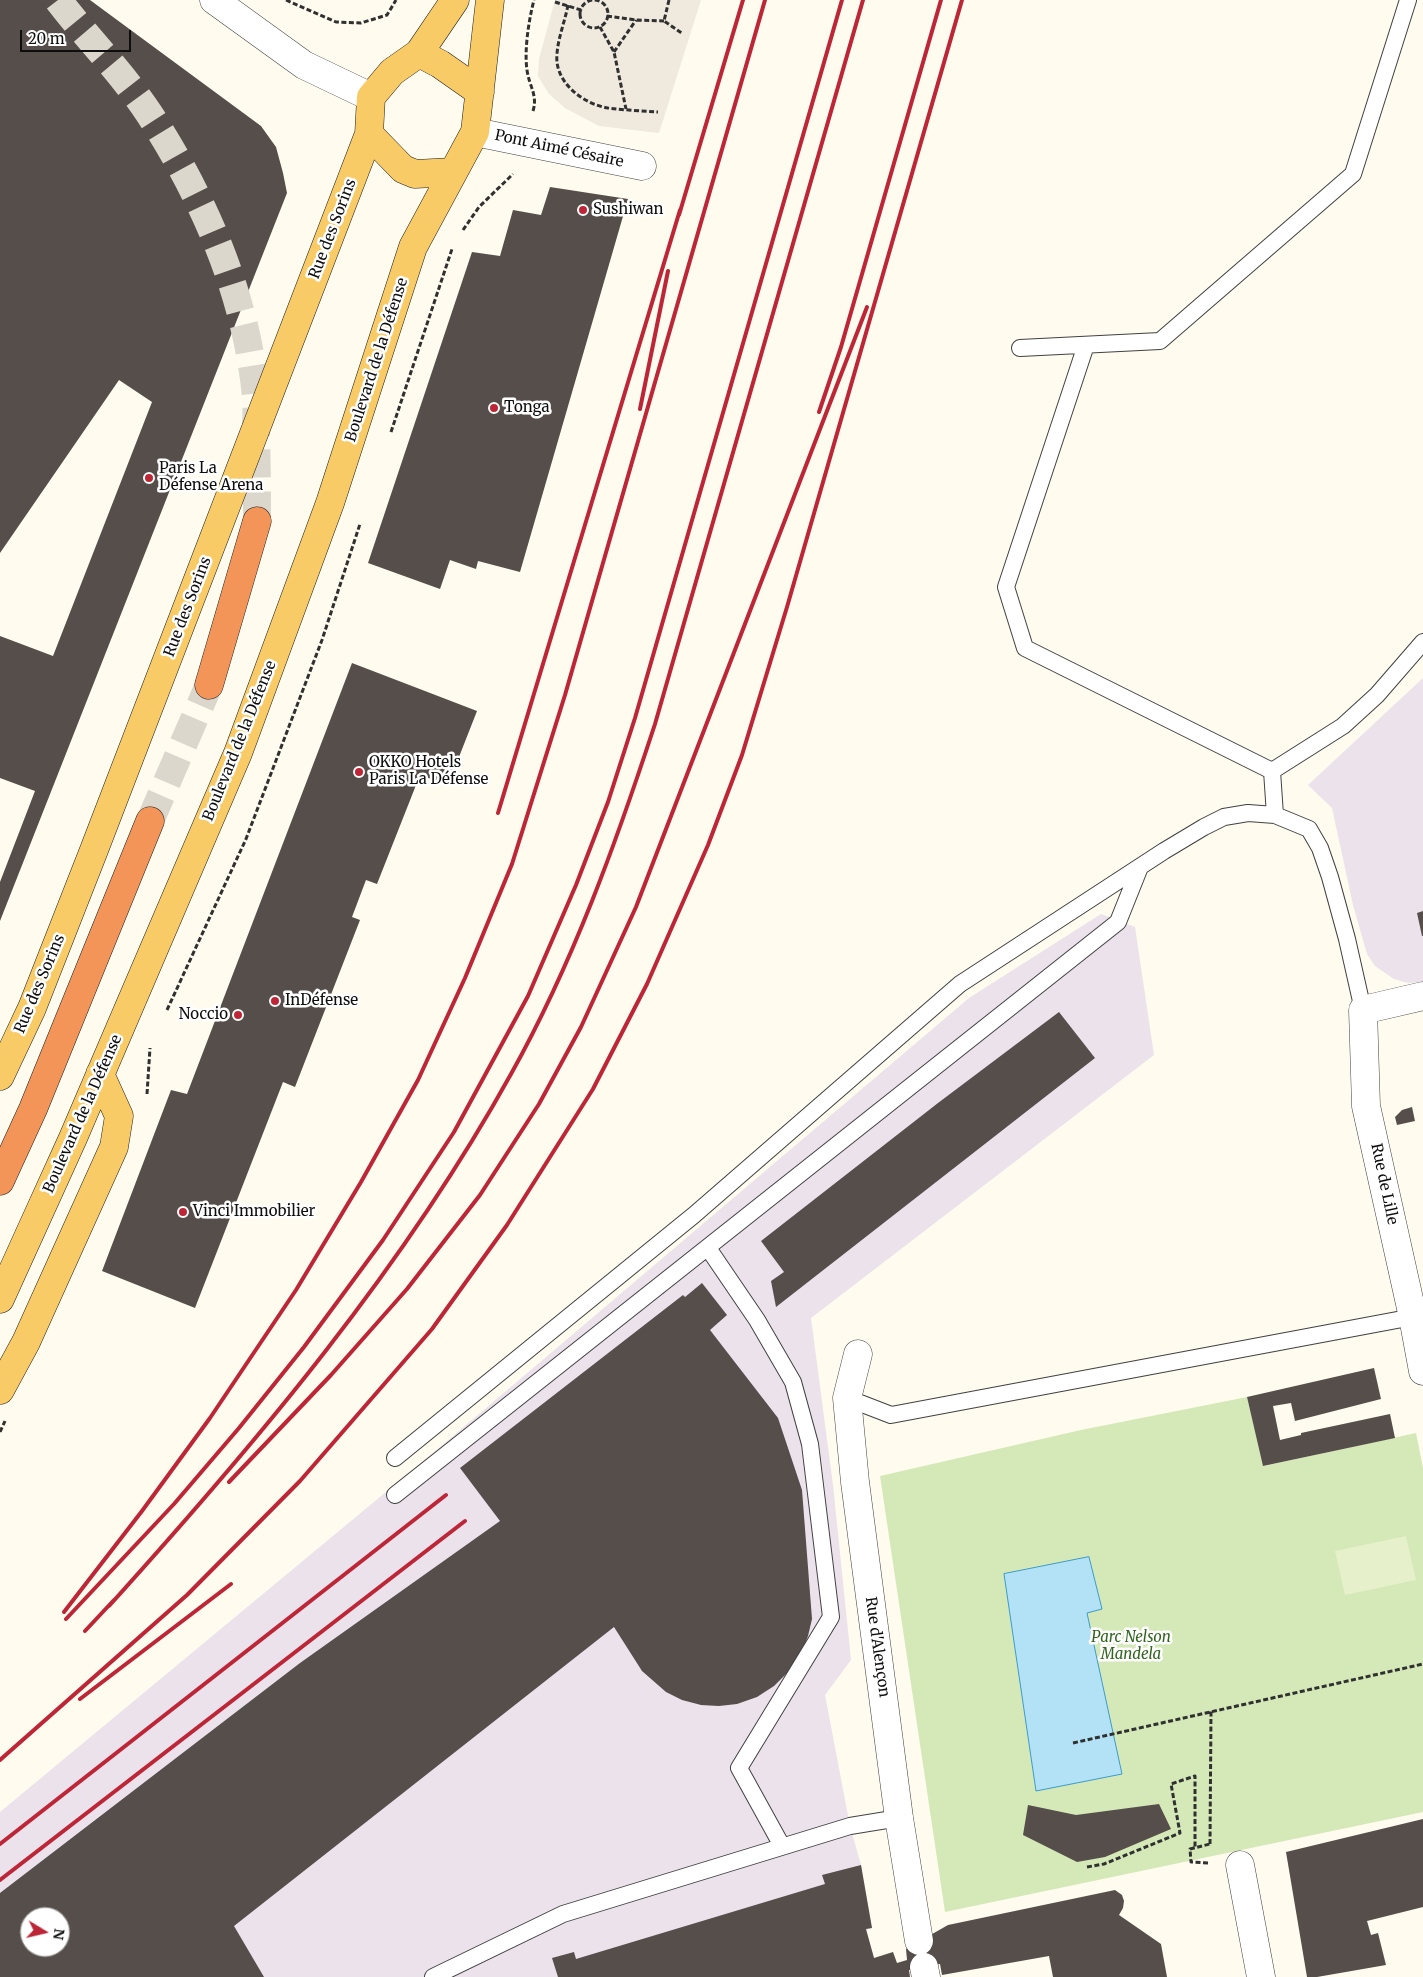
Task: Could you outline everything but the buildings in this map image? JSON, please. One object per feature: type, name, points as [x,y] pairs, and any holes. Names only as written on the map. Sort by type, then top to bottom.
[{"type":"highway","points":[[209,684],[257,521]]},
{"type":"highway","points":[[0,1182],[37,1100],[150,821]]},
{"type":"main road","points":[[453,172],[415,174],[403,169],[369,134],[371,97],[392,72],[419,53],[455,0]]},
{"type":"main road","name":"Boulevard de la Défense","points":[[0,1299],[73,1138],[238,753],[330,503],[413,247],[475,132],[490,0]]},
{"type":"main road","points":[[419,53],[440,64],[480,92]]},
{"type":"main road","name":"Rue des Sorins","points":[[1,1069],[32,1008],[369,134]]},
{"type":"main road","points":[[0,1390],[26,1342],[114,1147],[119,1116],[100,1074]]},
{"type":"street","points":[[214,0],[304,65],[371,97]]},
{"type":"street","name":"Pont Aimé Césaire","points":[[475,132],[642,166]]},
{"type":"street","points":[[1363,1010],[1423,996]]},
{"type":"street","name":"Rue de Lille","points":[[1363,1010],[1366,1106],[1413,1317],[1421,1364]]},
{"type":"street","name":"Rue d'Alençon","points":[[858,1354],[847,1398],[855,1482],[900,1818],[919,1941]]},
{"type":"street","points":[[1240,1865],[1261,1977]]},
{"type":"lane","points":[[1020,348],[1160,341],[1353,174],[1408,0]]},
{"type":"lane","points":[[1086,345],[1006,587],[1025,648],[1272,771]]},
{"type":"lane","points":[[1272,771],[1343,726],[1377,695],[1423,642]]},
{"type":"lane","points":[[1272,771],[1275,815]]},
{"type":"lane","points":[[395,1458],[694,1215],[960,984],[1140,867],[1204,827],[1224,817],[1248,813],[1275,815],[1309,829],[1320,848],[1330,877],[1347,939],[1363,1010]]},
{"type":"lane","points":[[395,1495],[1118,922],[1140,867]]},
{"type":"lane","points":[[708,1248],[757,1320],[793,1382],[811,1454],[831,1617],[739,1768],[782,1846]]},
{"type":"lane","points":[[847,1398],[891,1415],[1413,1317]]},
{"type":"lane","points":[[433,1977],[563,1914],[850,1826],[900,1818]]},
{"type":"path","points":[[286,0],[336,22],[361,23],[386,15],[396,0]]},
{"type":"path","points":[[595,0],[606,7],[607,16],[600,27],[595,28],[586,26],[580,19],[581,10],[586,3],[595,0]]},
{"type":"path","points":[[664,21],[669,0]]},
{"type":"path","points":[[554,2],[581,10]]},
{"type":"path","points":[[568,5],[557,55],[560,76],[569,88],[606,108],[658,112]]},
{"type":"path","points":[[607,16],[664,21],[683,34]]},
{"type":"path","points":[[614,52],[636,20]]},
{"type":"path","points":[[600,27],[614,52],[626,109]]},
{"type":"path","points":[[1073,1743],[1423,1664]]},
{"type":"path","points":[[1210,1844],[1211,1712]]},
{"type":"path","points":[[1088,1867],[1104,1864],[1180,1833],[1171,1784],[1195,1776],[1195,1848]]},
{"type":"path","points":[[1190,1849],[1217,1842]]},
{"type":"shaded area","points":[[555,0],[701,0],[659,133],[599,126],[565,108],[549,94],[538,76],[539,59]]},
{"type":"shaded area","points":[[1423,678],[1423,982],[1408,983],[1394,979],[1375,966],[1367,954],[1353,905],[1332,808],[1308,785]]},
{"type":"shaded area","points":[[1101,914],[1135,927],[1154,1055],[811,1318],[833,1485],[851,1660],[825,1695],[850,1826],[861,1865],[872,1928],[866,1930],[874,1958],[810,1977],[0,1977],[0,1812],[433,1453],[969,998]]},
{"type":"green space","name":"Parc Nelson Mandela","points":[[1247,1397],[1264,1466],[1416,1433],[1423,1468],[1423,1812],[945,1912],[880,1476],[1081,1430]]},
{"type":"green space","points":[[1406,1536],[1416,1580],[1345,1595],[1335,1551]]},
{"type":"water","points":[[1089,1557],[1102,1609],[1087,1613],[1122,1774],[1036,1791],[1004,1574]]},
{"type":"tunnel","points":[[58,0],[128,85],[150,115],[188,181],[220,250],[233,285],[251,358],[256,396],[257,521]]},
{"type":"tunnel","points":[[150,821],[209,685]]},
{"type":"railway","points":[[679,215],[743,0]]},
{"type":"railway","points":[[64,1612],[142,1511],[210,1418],[296,1290],[361,1182],[418,1080],[465,978],[512,864],[565,695],[765,0]]},
{"type":"railway","points":[[66,1619],[174,1504],[239,1428],[304,1347],[383,1240],[454,1132],[528,996],[576,885],[608,802],[635,718],[842,0]]},
{"type":"railway","points":[[109,1606],[165,1544],[273,1417],[376,1285],[424,1216],[469,1146],[511,1074],[554,989],[574,946],[609,858],[655,724],[863,0]]},
{"type":"railway","points":[[819,412],[841,347],[941,0]]},
{"type":"railway","points":[[0,1760],[187,1595],[300,1481],[432,1329],[507,1225],[593,1089],[647,984],[708,845],[742,755],[787,607],[962,0]]},
{"type":"railway","points":[[498,813],[680,210]]},
{"type":"railway","points":[[640,409],[668,271]]},
{"type":"railway","points":[[229,1482],[331,1375],[407,1289],[480,1195],[539,1104],[581,1027],[636,907],[867,307]]},
{"type":"railway","points":[[0,1844],[446,1495]]},
{"type":"railway","points":[[0,1880],[465,1521]]},
{"type":"railway","points":[[80,1699],[231,1584]]},
{"type":"railway","points":[[85,1631],[114,1600]]},
{"type":"place","name":"Sushiwan","points":[[583,210]]},
{"type":"place","name":"Tonga","points":[[494,408]]},
{"type":"place","name":"Paris La Défense Arena","points":[[149,478]]},
{"type":"place","name":"OKKO Hotels Paris La Défense","points":[[359,772]]},
{"type":"place","name":"InDéfense","points":[[275,1001]]},
{"type":"place","name":"Noccio","points":[[238,1015]]},
{"type":"place","name":"Vinci Immobilier","points":[[183,1212]]}]
